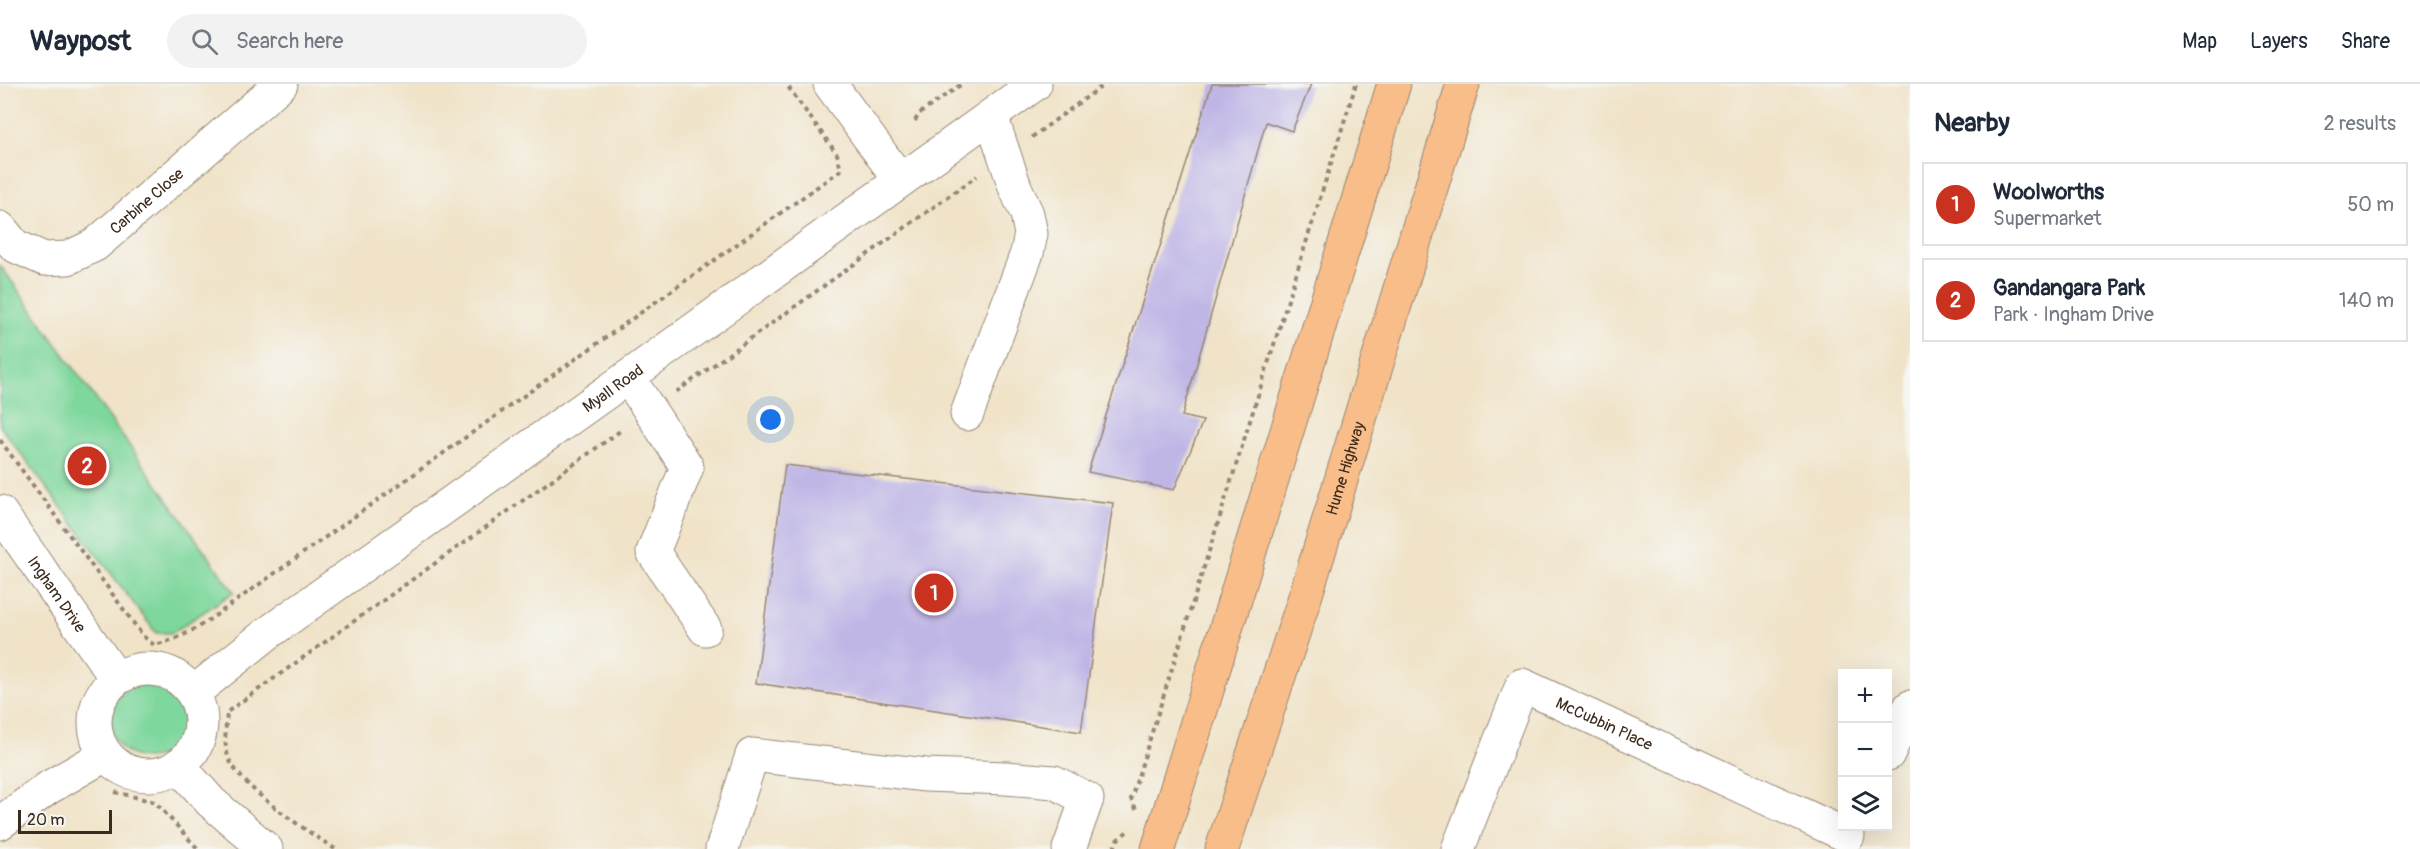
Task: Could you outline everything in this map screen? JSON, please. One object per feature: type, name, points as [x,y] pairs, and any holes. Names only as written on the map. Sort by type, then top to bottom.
[{"type":"highway","points":[[1158,849],[1394,84]]},
{"type":"highway","name":"Hume Highway","points":[[1222,849],[1306,594],[1463,84]]},
{"type":"street","name":"Carbine Close","points":[[0,228],[15,246],[44,259],[68,258],[95,245],[281,84]]},
{"type":"street","points":[[830,84],[900,180]]},
{"type":"street","name":"Myall Road","points":[[193,693],[268,633],[1035,84]]},
{"type":"street","points":[[967,414],[1027,253],[1031,234],[1028,214],[1015,187],[991,116]]},
{"type":"street","points":[[628,377],[687,466],[653,552],[705,629]]},
{"type":"street","name":"Ingham Drive","points":[[0,512],[116,678]]},
{"type":"street","points":[[139,669],[158,669],[175,675],[193,693],[201,718],[200,732],[189,756],[164,772],[148,776],[124,770],[105,755],[98,742],[94,714],[98,701],[116,678],[139,669]]},
{"type":"street","name":"McCubbin Place","points":[[1458,849],[1522,685],[1848,837]]},
{"type":"street","points":[[1892,744],[1910,707]]},
{"type":"street","points":[[0,823],[48,788],[105,755]]},
{"type":"street","points":[[722,849],[752,755],[926,775],[1054,782],[1087,799],[1069,849]]},
{"type":"street","points":[[178,765],[211,802],[266,849]]},
{"type":"path","points":[[0,440],[143,636],[154,645],[195,630],[841,170],[837,154],[786,84]]},
{"type":"path","points":[[915,121],[919,114],[962,84]]},
{"type":"path","points":[[1137,810],[1131,799],[1356,84]]},
{"type":"path","points":[[227,712],[225,742],[229,760],[248,783],[286,816],[335,849]]},
{"type":"path","points":[[115,792],[155,802],[198,849]]},
{"type":"path","points":[[1114,849],[1117,840],[1130,830],[1133,820]]},
{"type":"green space","points":[[0,265],[234,592],[172,633],[156,633],[0,426]]},
{"type":"green space","points":[[140,684],[154,684],[168,690],[178,700],[184,714],[182,735],[168,752],[154,758],[140,758],[126,752],[116,742],[110,728],[110,714],[116,700],[126,690]]},
{"type":"building","points":[[1212,84],[1311,84],[1292,131],[1266,122],[1182,416],[1203,421],[1174,490],[1088,472]]},
{"type":"building","points":[[785,465],[1113,503],[1081,732],[756,683]]},
{"type":"place","name":"Gandangara Park","points":[[87,466]]},
{"type":"place","name":"Woolworths","points":[[934,593]]}]
